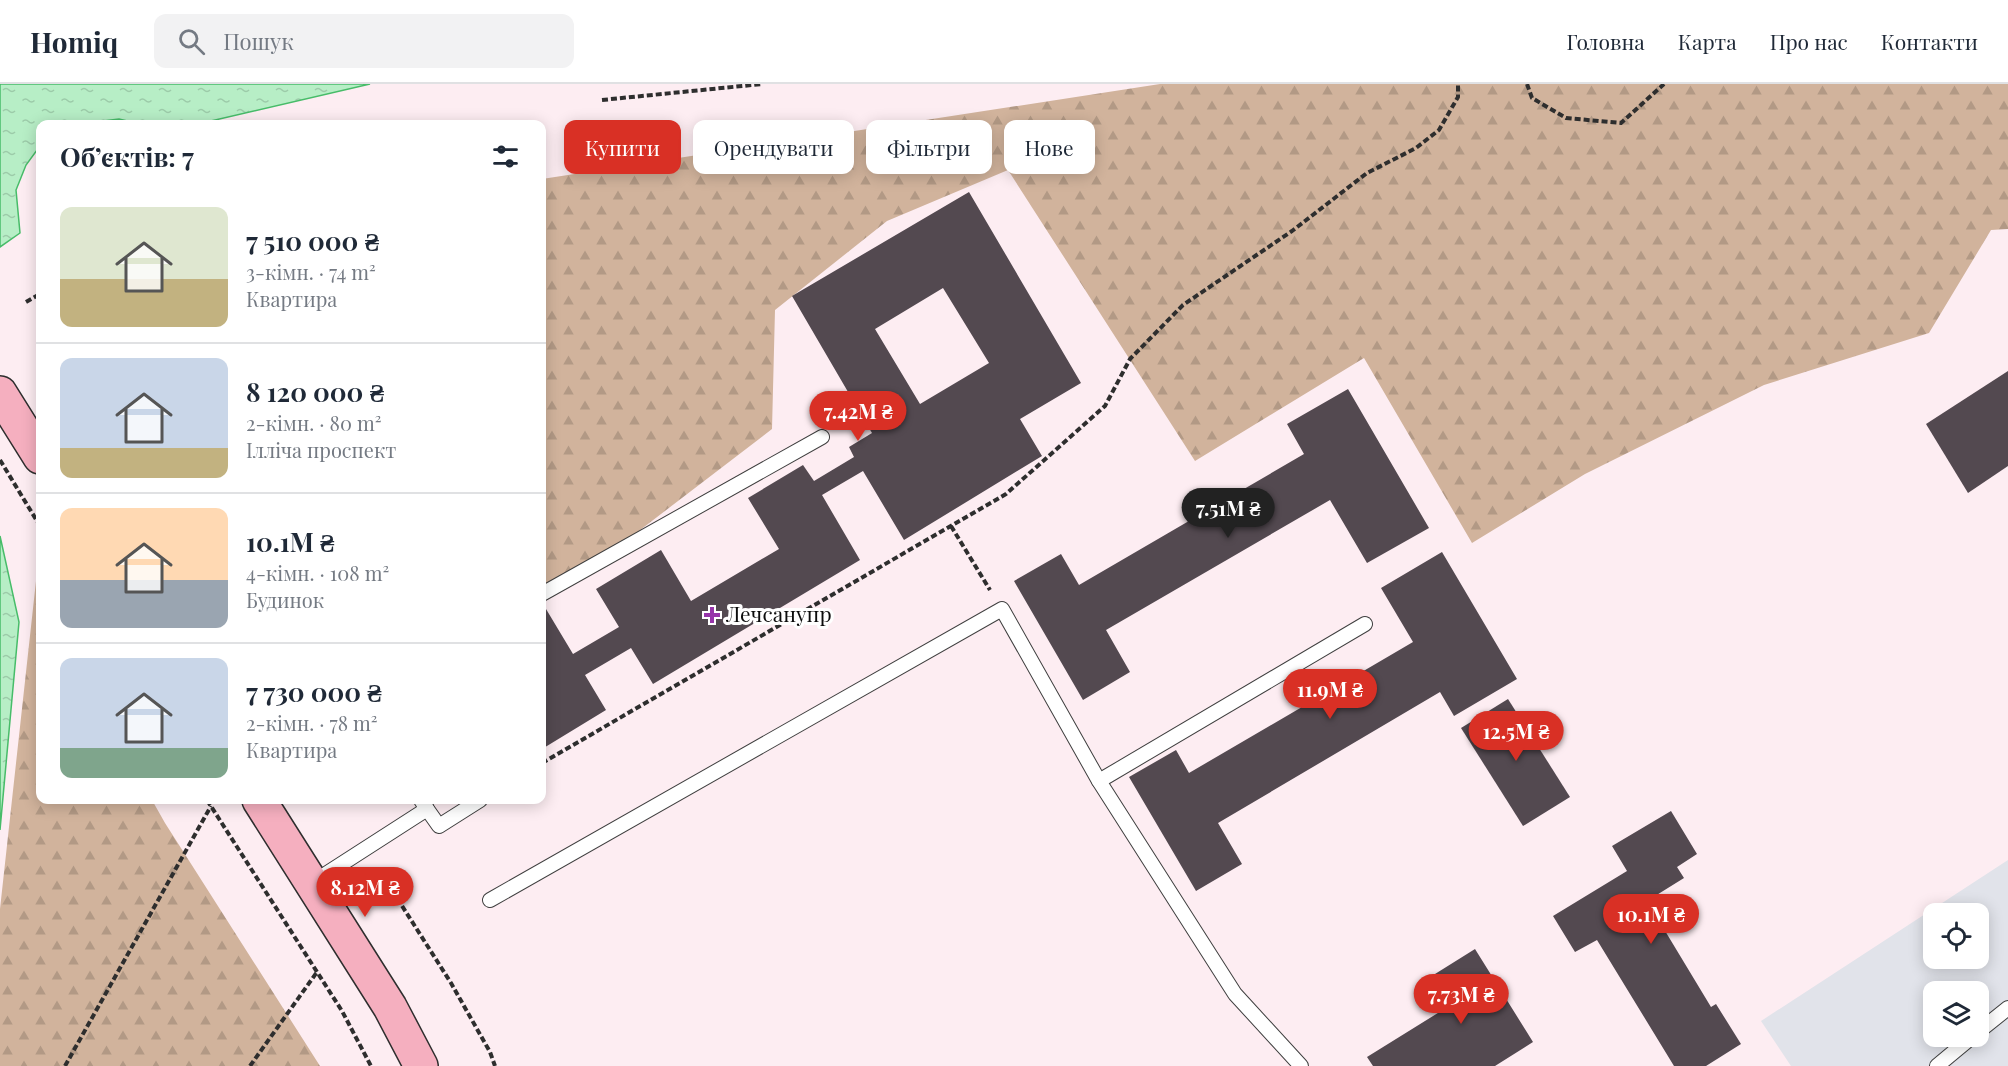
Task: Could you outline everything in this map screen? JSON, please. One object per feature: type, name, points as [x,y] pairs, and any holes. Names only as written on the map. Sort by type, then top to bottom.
[{"type":"main road","points":[[0,393],[36,451]]},
{"type":"main road","points":[[262,804],[390,1007],[421,1066]]},
{"type":"lane","points":[[546,592],[822,437]]},
{"type":"lane","points":[[490,900],[1002,609],[1099,781],[1235,994],[1301,1066]]},
{"type":"lane","points":[[1099,781],[1365,624]]},
{"type":"lane","points":[[312,883],[366,849],[424,804],[439,826],[474,804]]},
{"type":"lane","points":[[1989,1023],[2008,1008]]},
{"type":"lane","points":[[1937,1066],[1960,1047]]},
{"type":"path","points":[[602,100],[762,84]]},
{"type":"path","points":[[546,761],[1006,494],[1105,406],[1130,359],[1183,305],[1292,231],[1367,173],[1416,148],[1439,130],[1458,97],[1458,84]]},
{"type":"path","points":[[1527,84],[1532,98],[1566,118],[1621,123],[1664,84]]},
{"type":"path","points":[[26,302],[36,296]]},
{"type":"path","points":[[0,460],[36,519]]},
{"type":"path","points":[[951,526],[1002,609]]},
{"type":"path","points":[[65,1066],[211,806],[342,1011],[371,1066]]},
{"type":"path","points":[[366,849],[451,983],[490,1052],[495,1066]]},
{"type":"path","points":[[250,1066],[317,972]]},
{"type":"shaded area","points":[[2008,860],[2008,1066],[1791,1066],[1761,1021],[1923,915],[1923,969],[1989,969],[1989,903],[1942,903]]},
{"type":"green space","points":[[1160,84],[2008,84],[2008,229],[1991,230],[1929,333],[1764,385],[1585,474],[1472,543],[1364,358],[1195,461],[1011,174],[1095,174],[1095,120],[1004,120],[1004,172],[887,221],[775,310],[772,429],[567,586],[546,596],[546,178],[575,174],[681,174],[681,158],[693,156],[693,174],[854,174],[854,131],[866,129],[866,174],[992,174],[992,120],[926,120]]},
{"type":"green space","points":[[36,581],[36,804],[154,804],[320,1066],[0,1066],[0,909]]},
{"type":"water","points":[[0,84],[370,84],[215,120],[36,120],[36,151],[26,165],[16,190],[20,233],[0,247]]},
{"type":"water","points":[[0,536],[19,622],[0,830]]},
{"type":"building","points":[[969,192],[1081,383],[1020,419],[1042,456],[904,540],[863,471],[822,495],[860,560],[653,684],[631,648],[585,675],[606,710],[546,747],[546,609],[573,654],[619,627],[596,589],[661,550],[691,601],[779,549],[748,498],[803,465],[814,481],[854,457],[849,447],[872,433],[792,296]],"holes":[[[943,288],[989,363],[920,404],[875,329]]]},
{"type":"building","points":[[2008,371],[2008,466],[1968,493],[1926,424]]},
{"type":"building","points":[[1348,389],[1429,528],[1367,563],[1330,500],[1106,630],[1130,672],[1083,700],[1014,581],[1061,554],[1079,585],[1304,454],[1287,424]]},
{"type":"building","points":[[1442,552],[1517,679],[1454,716],[1440,692],[1218,823],[1242,864],[1196,891],[1129,777],[1176,750],[1189,773],[1413,642],[1381,588]]},
{"type":"building","points":[[1508,699],[1570,797],[1523,826],[1461,728]]},
{"type":"building","points":[[1671,811],[1697,854],[1677,867],[1684,878],[1647,901],[1711,1007],[1716,1004],[1741,1044],[1706,1066],[1674,1066],[1597,940],[1575,952],[1553,916],[1627,871],[1612,846]]},
{"type":"building","points":[[1475,949],[1533,1042],[1495,1066],[1373,1066],[1367,1057],[1454,1003],[1435,974]]},
{"type":"place","name":"Лечсанупр","points":[[712,615]]}]
